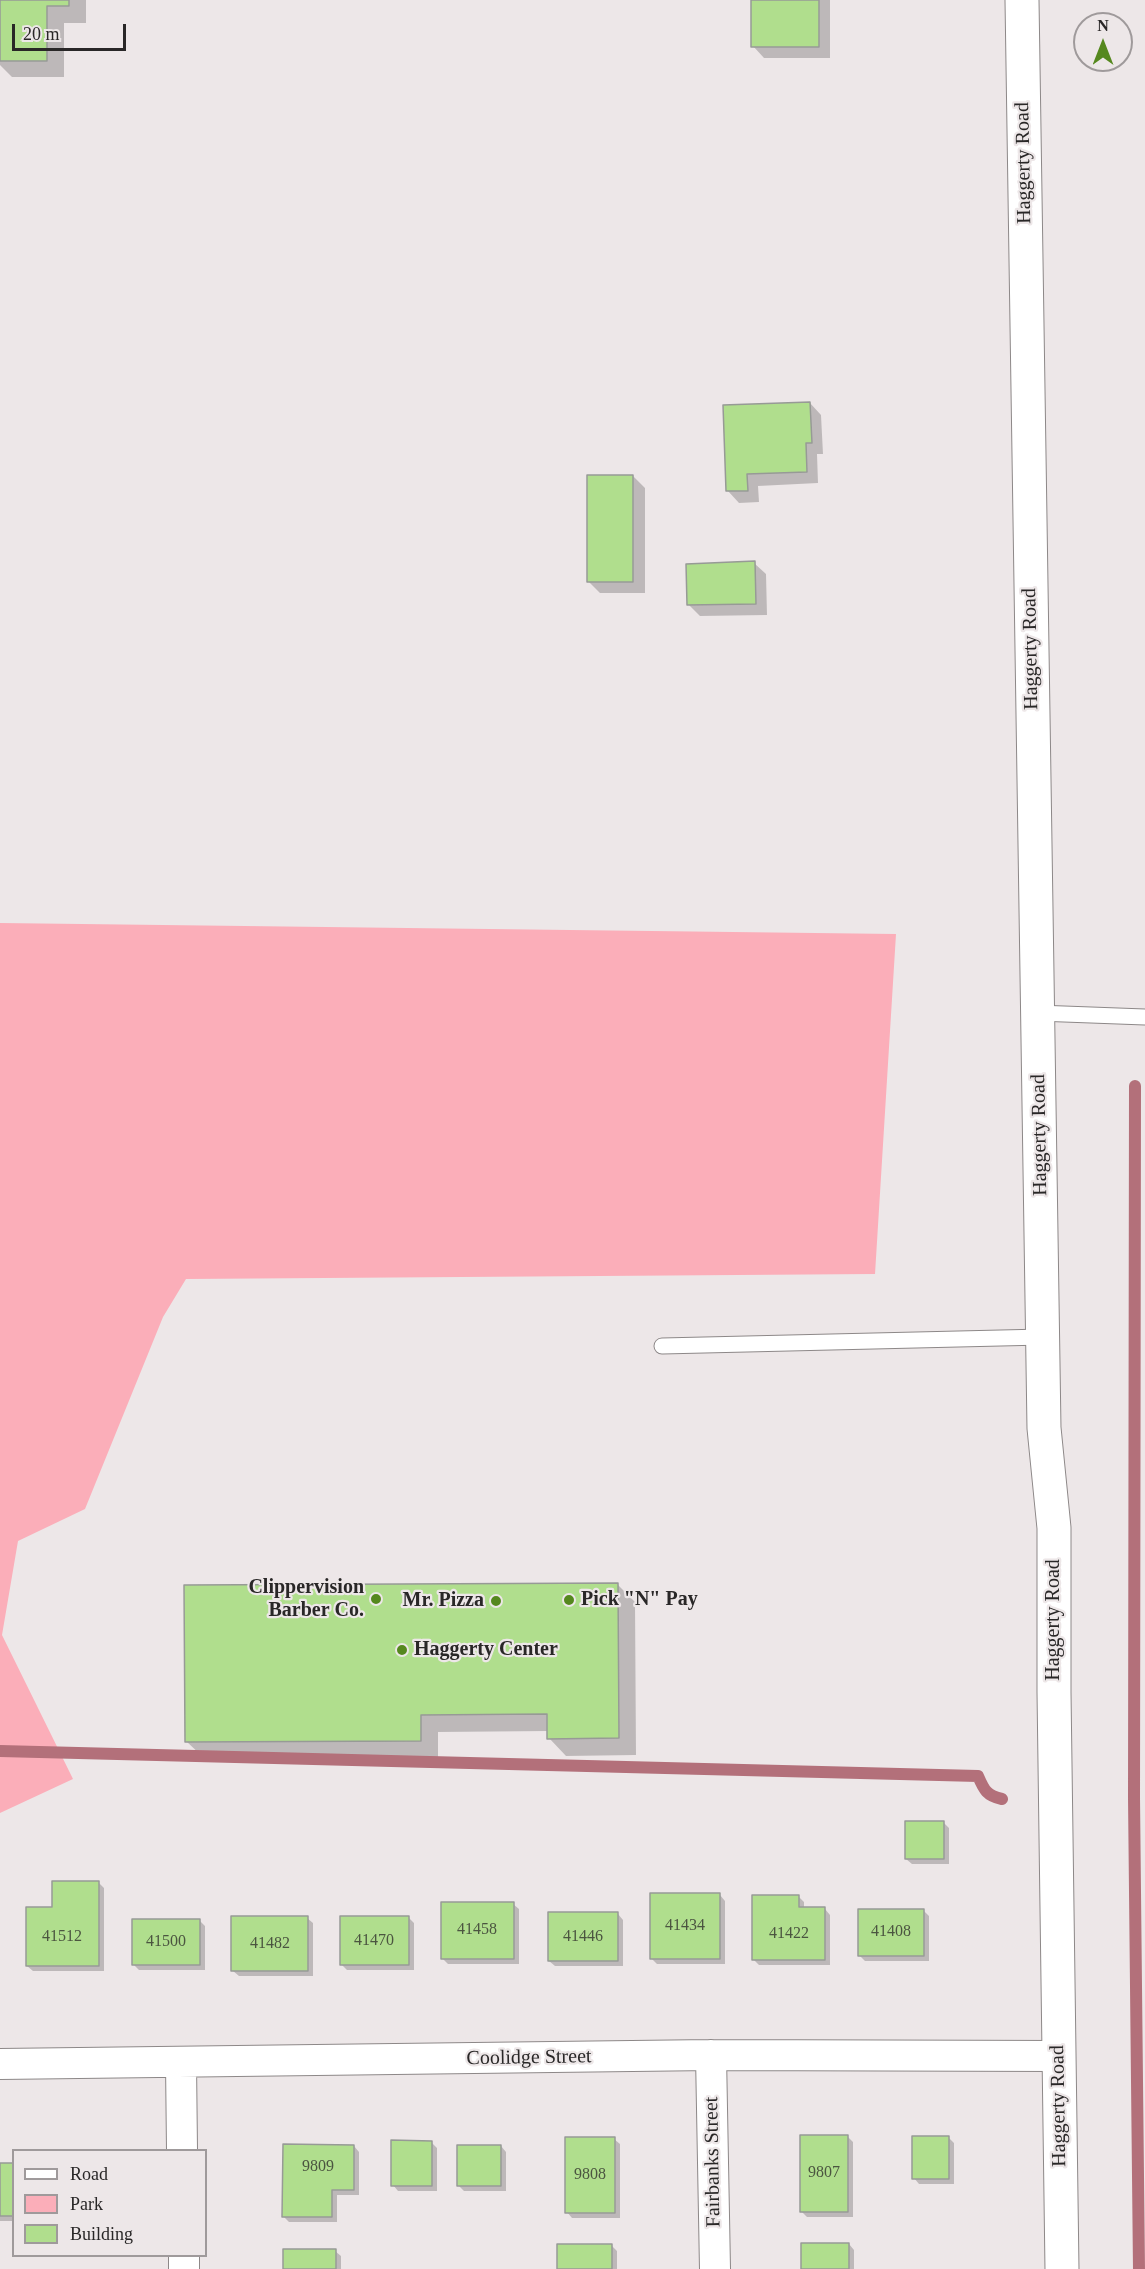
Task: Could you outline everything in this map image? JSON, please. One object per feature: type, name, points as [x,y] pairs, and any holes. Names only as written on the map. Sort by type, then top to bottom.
[{"type":"main road","name":"Haggerty Road","points":[[1022,0],[1044,1428],[1054,1528],[1062,2269]]},
{"type":"street","name":"Coolidge Street","points":[[0,2064],[711,2055],[1059,2056]]},
{"type":"street","name":"Fairbanks Street","points":[[711,2055],[715,2269]]},
{"type":"street","points":[[181,2063],[182,2149]]},
{"type":"lane","points":[[1037,1013],[1145,1017]]},
{"type":"lane","points":[[662,1346],[1043,1337]]},
{"type":"green space","points":[[0,923],[896,934],[875,1274],[186,1279],[163,1317],[85,1509],[18,1541],[2,1635],[73,1779],[0,1813]]},
{"type":"building","points":[[0,0],[69,0],[69,6],[47,6],[47,61],[0,61]]},
{"type":"building","points":[[751,0],[819,0],[819,47],[751,47]]},
{"type":"building","points":[[810,402],[812,443],[806,443],[807,472],[747,474],[748,491],[726,491],[723,405]]},
{"type":"building","points":[[587,475],[633,475],[633,582],[587,582]]},
{"type":"building","points":[[755,561],[756,604],[687,605],[686,564]]},
{"type":"building","name":"Haggerty Center","points":[[618,1583],[619,1738],[547,1739],[547,1714],[421,1715],[421,1741],[185,1742],[184,1585]]},
{"type":"building","points":[[905,1821],[944,1821],[944,1859],[905,1859]]},
{"type":"building","points":[[52,1881],[99,1881],[99,1966],[26,1966],[26,1907],[52,1907]]},
{"type":"building","points":[[650,1893],[720,1893],[720,1959],[650,1959]]},
{"type":"building","points":[[752,1895],[799,1895],[799,1907],[825,1907],[825,1960],[752,1960]]},
{"type":"building","points":[[441,1902],[514,1902],[514,1959],[441,1959]]},
{"type":"building","points":[[858,1909],[924,1909],[924,1956],[858,1956]]},
{"type":"building","points":[[548,1912],[618,1912],[618,1961],[548,1961]]},
{"type":"building","points":[[231,1916],[308,1916],[308,1971],[231,1971]]},
{"type":"building","points":[[340,1916],[409,1916],[409,1965],[340,1965]]},
{"type":"building","points":[[132,1919],[200,1919],[200,1965],[132,1965]]},
{"type":"building","points":[[800,2135],[848,2135],[848,2212],[800,2212]]},
{"type":"building","points":[[912,2136],[949,2136],[949,2179],[912,2179]]},
{"type":"building","points":[[565,2137],[615,2137],[615,2213],[565,2213]]},
{"type":"building","points":[[391,2140],[432,2141],[432,2186],[391,2186]]},
{"type":"building","points":[[283,2144],[354,2145],[354,2190],[332,2190],[332,2217],[282,2217]]},
{"type":"building","points":[[457,2145],[501,2145],[501,2186],[457,2186]]},
{"type":"building","points":[[0,2163],[12,2163],[12,2216],[0,2216]]},
{"type":"building","points":[[801,2243],[849,2243],[849,2269],[801,2269]]},
{"type":"building","points":[[557,2244],[612,2244],[612,2269],[557,2269]]},
{"type":"building","points":[[283,2249],[336,2249],[336,2269],[283,2269]]},
{"type":"waterway","points":[[1135,1086],[1134,1797],[1139,2269]]},
{"type":"waterway","points":[[0,1751],[978,1776],[987,1792],[1002,1799]]},
{"type":"place","name":"Clippervision Barber Co.","points":[[376,1599]]},
{"type":"place","name":"Pick \"N\" Pay","points":[[569,1600]]},
{"type":"place","name":"Mr. Pizza","points":[[496,1601]]},
{"type":"place","name":"Haggerty Center","points":[[402,1650]]}]
